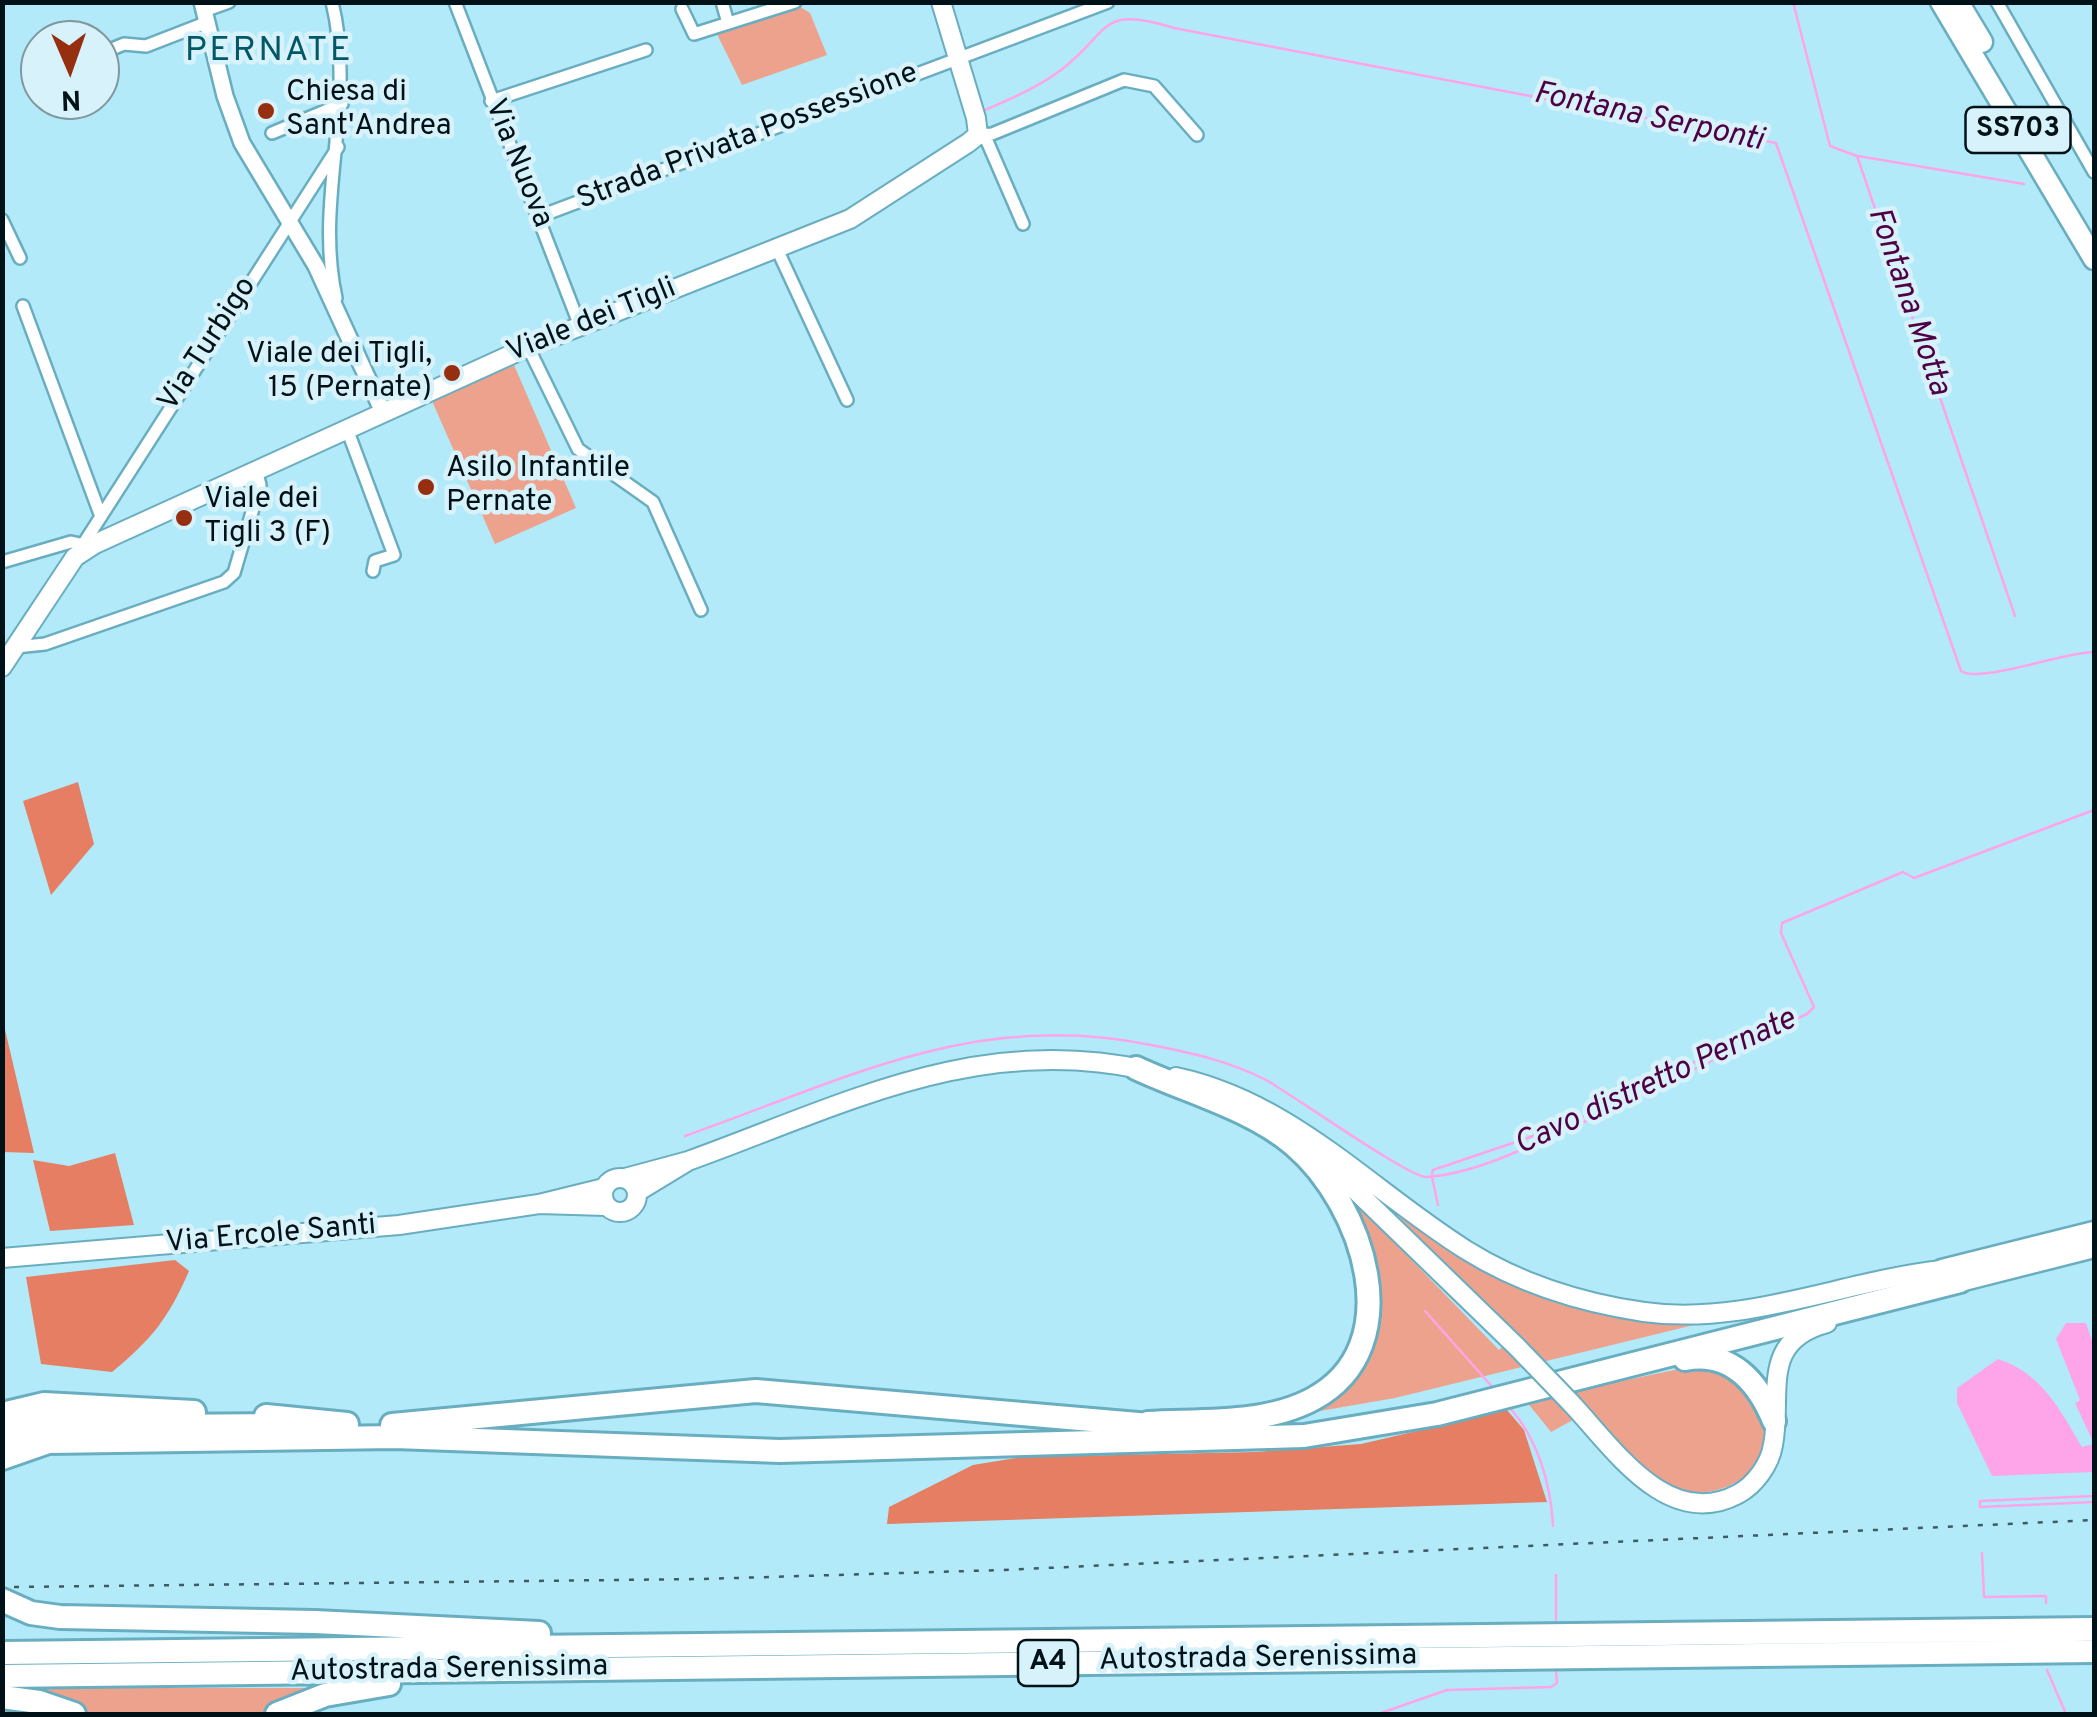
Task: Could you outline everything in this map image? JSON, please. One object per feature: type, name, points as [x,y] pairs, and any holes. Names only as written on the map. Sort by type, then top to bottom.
[{"type":"highway","name":"SS703","points":[[1941,2],[2094,259]]},
{"type":"highway","name":"SS703","points":[[1958,2],[2094,233]]},
{"type":"highway","points":[[1126,1424],[1268,1414],[1315,1398],[1348,1373],[1358,1356],[1369,1302],[1356,1235],[1323,1177],[1294,1144],[1231,1108],[1136,1068]]},
{"type":"highway","points":[[1569,1391],[2094,1232]]},
{"type":"highway","points":[[2,1436],[49,1423],[347,1431],[780,1452],[926,1450],[1025,1442],[1246,1441],[1374,1427],[1951,1276],[2094,1247]]},
{"type":"highway","points":[[2,1458],[48,1442],[347,1431],[756,1390],[1126,1424],[1206,1429],[1282,1426],[1496,1392],[1569,1391],[1709,1357],[1732,1365],[1752,1380],[1774,1421]]},
{"type":"highway","points":[[2,1414],[44,1404],[90,1404],[347,1431]]},
{"type":"highway","points":[[2,1600],[31,1613],[60,1618],[439,1628],[589,1636],[652,1646]]},
{"type":"highway","name":"Autostrada Serenissima","points":[[2,1653],[2094,1629]]},
{"type":"highway","name":"Autostrada Serenissima","points":[[2,1676],[2094,1651]]},
{"type":"highway","points":[[277,1714],[325,1695],[370,1686],[538,1680],[601,1669]]},
{"type":"highway","points":[[2,1697],[39,1702],[74,1714]]},
{"type":"main road","points":[[941,2],[978,135]]},
{"type":"main road","name":"Viale dei Tigli","points":[[77,550],[257,473],[528,347],[850,219],[978,135]]},
{"type":"main road","name":"Via Turbigo","points":[[2,667],[77,550]]},
{"type":"main road","points":[[631,1185],[636,1202],[627,1211],[617,1212],[605,1197],[610,1180],[631,1185],[936,1072],[990,1061],[1044,1058],[1136,1068],[1206,1083],[1294,1124],[1462,1248],[1504,1272],[1580,1299],[1646,1312],[1742,1312],[1888,1276],[1951,1276]]},
{"type":"main road","points":[[1136,1068],[1230,1099],[1283,1127],[1326,1159],[1516,1347],[1569,1391],[1651,1486],[1690,1504],[1723,1500],[1746,1489],[1770,1458],[1776,1371],[1801,1335],[1951,1276]]},
{"type":"main road","name":"Via Ercole Santi","points":[[2,1258],[400,1225],[605,1197]]},
{"type":"street","points":[[120,46],[146,46],[229,2]]},
{"type":"street","name":"Via Turbigo","points":[[77,550],[338,148],[344,65],[332,2]]},
{"type":"street","name":"Via Nuova","points":[[455,2],[580,326]]},
{"type":"street","points":[[722,2],[728,23]]},
{"type":"street","name":"Strada Privata Possessione","points":[[538,217],[959,59],[1077,8],[1108,2]]},
{"type":"street","points":[[1998,2],[2094,172]]},
{"type":"street","points":[[682,9],[694,34],[794,3]]},
{"type":"street","points":[[205,12],[224,96],[242,143],[289,220],[321,261],[383,412]]},
{"type":"street","points":[[492,100],[646,50]]},
{"type":"street","points":[[978,135],[992,134],[1124,80],[1143,81],[1161,92],[1197,135]]},
{"type":"street","points":[[272,133],[342,104]]},
{"type":"street","points":[[978,135],[987,140],[1022,224]]},
{"type":"street","points":[[321,261],[338,148]]},
{"type":"street","points":[[2,220],[20,258]]},
{"type":"street","points":[[776,248],[846,400]]},
{"type":"street","points":[[24,306],[100,514]]},
{"type":"street","points":[[528,347],[578,449],[654,502],[702,610]]},
{"type":"street","points":[[347,430],[394,554],[375,561],[373,571]]},
{"type":"street","points":[[16,647],[45,644],[224,582],[234,573],[260,484],[257,473]]},
{"type":"street","points":[[2,562],[71,542],[77,550]]},
{"type":"shaded area","points":[[794,3],[810,13],[827,55],[742,85],[714,28]]},
{"type":"shaded area","points":[[514,365],[576,508],[495,544],[432,401]]},
{"type":"shaded area","points":[[78,782],[94,844],[51,895],[23,801]]},
{"type":"shaded area","points":[[3,1021],[34,1153],[3,1152]]},
{"type":"shaded area","points":[[115,1153],[134,1225],[50,1231],[33,1160],[69,1166]]},
{"type":"shaded area","points":[[1326,1172],[1499,1350],[1517,1335],[1380,1198],[1597,1310],[1702,1323],[1395,1398],[1308,1413],[1377,1310]]},
{"type":"shaded area","points":[[175,1260],[189,1271],[174,1302],[148,1338],[112,1372],[41,1364],[26,1277]]},
{"type":"shaded area","points":[[2066,1323],[2086,1323],[2094,1347],[2094,1444],[2075,1403],[2080,1400],[2056,1339]]},
{"type":"shaded area","points":[[1998,1359],[2013,1365],[2038,1383],[2082,1447],[2094,1444],[2094,1472],[1992,1476],[1957,1403],[1957,1388]]},
{"type":"shaded area","points":[[1684,1368],[1741,1382],[1755,1394],[1766,1418],[1767,1440],[1760,1459],[1747,1475],[1728,1486],[1706,1492],[1683,1491],[1659,1483],[1633,1460],[1591,1410],[1551,1432],[1526,1401]]},
{"type":"shaded area","points":[[1507,1410],[1524,1430],[1547,1502],[887,1524],[889,1507],[973,1465],[1022,1457],[1256,1452],[1361,1444]]},
{"type":"shaded area","points":[[42,1688],[313,1688],[263,1714],[3,1714],[2,1693]]},
{"type":"waterway","name":"Fontana Motta","points":[[1793,2],[1830,146],[1857,156],[2015,616]]},
{"type":"waterway","name":"Fontana Serponti","points":[[983,111],[1042,82],[1061,70],[1108,26],[1131,19],[1776,143],[1961,671],[1985,674],[2094,652]]},
{"type":"waterway","name":"Fontana Serponti","points":[[1858,156],[2024,184]]},
{"type":"waterway","name":"Cavo distretto Pernate","points":[[685,1136],[913,1056],[969,1043],[1027,1036],[1087,1036],[1166,1048],[1238,1068],[1266,1080],[1417,1174],[1444,1175],[1513,1153],[1593,1118],[1807,1014],[1814,1007],[1781,933],[1782,923],[1903,872],[1914,878],[2094,810]]},
{"type":"waterway","name":"Cavo distretto Pernate","points":[[1432,1174],[1433,1170],[1566,1125],[1711,1054]]},
{"type":"waterway","name":"Cavo distretto Pernate","points":[[1432,1177],[1438,1205]]},
{"type":"waterway","name":"Cavo distretto Pernate","points":[[1425,1311],[1495,1390]]},
{"type":"waterway","name":"Cavo distretto Pernate","points":[[1510,1408],[1541,1463],[1553,1526]]},
{"type":"waterway","points":[[1980,1507],[1980,1501],[2094,1496]]},
{"type":"waterway","name":"Cavo distretto Pernate","points":[[1980,1507],[2094,1502]]},
{"type":"waterway","name":"Cavo distretto Pernate","points":[[1982,1553],[1984,1597],[2046,1596],[2046,1603]]},
{"type":"waterway","name":"Cavo distretto Pernate","points":[[1556,1575],[1556,1620]]},
{"type":"waterway","name":"Cavo distretto Pernate","points":[[2047,1670],[2066,1714]]},
{"type":"waterway","name":"Cavo distretto Pernate","points":[[1378,1714],[1447,1690],[1551,1687],[1557,1683],[1556,1671]]},
{"type":"railway","points":[[14,1587],[702,1579],[1002,1570],[2094,1520]]},
{"type":"place","name":"Chiesa di Sant'Andrea","points":[[266,111]]},
{"type":"place","name":"Viale dei Tigli, 15 (Pernate)","points":[[452,373]]},
{"type":"place","name":"Asilo Infantile Pernate","points":[[426,487]]},
{"type":"place","name":"Viale dei Tigli 3 (F)","points":[[184,518]]},
{"type":"district","name":"PERNATE","points":[[269,53]]}]
